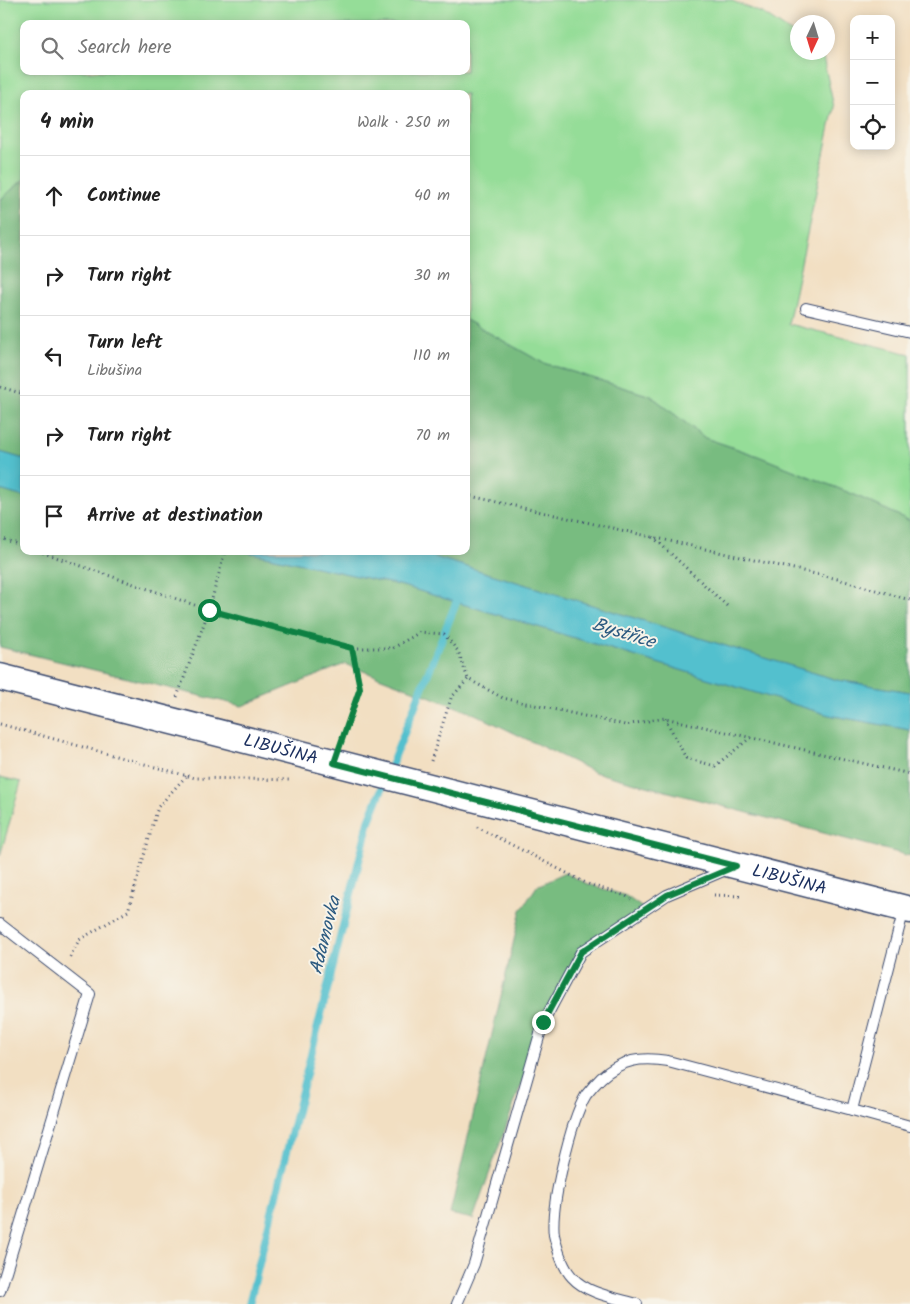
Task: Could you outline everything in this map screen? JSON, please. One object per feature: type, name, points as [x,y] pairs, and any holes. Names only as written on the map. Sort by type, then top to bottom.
[{"type":"street","name":"LIBUŠINA","points":[[0,677],[907,910]]},
{"type":"lane","points":[[806,308],[910,332]]},
{"type":"lane","points":[[457,1304],[474,1264],[543,1022],[581,952],[667,895],[736,866]]},
{"type":"lane","points":[[852,1110],[907,910]]},
{"type":"lane","points":[[0,924],[90,994],[0,1292]]},
{"type":"lane","points":[[638,1304],[607,1296],[572,1277],[562,1261],[554,1234],[554,1210],[574,1123],[586,1095],[601,1078],[621,1064],[644,1058],[668,1061],[910,1126]]},
{"type":"path","points":[[0,387],[20,393]]},
{"type":"path","points":[[470,496],[838,579],[910,600]]},
{"type":"path","points":[[652,536],[727,606]]},
{"type":"path","points":[[0,538],[20,545]]},
{"type":"path","points":[[50,555],[209,610],[352,648],[393,648],[420,632],[444,634],[458,651],[468,679],[503,698],[625,725],[665,718],[910,774]]},
{"type":"path","points":[[168,721],[209,610],[224,555]]},
{"type":"path","points":[[334,763],[360,688],[352,648]]},
{"type":"path","points":[[418,785],[451,698],[468,679]]},
{"type":"path","points":[[665,718],[686,758],[715,766],[750,738]]},
{"type":"path","points":[[0,724],[195,778],[295,780]]},
{"type":"path","points":[[62,972],[79,940],[128,910],[158,807],[187,775]]},
{"type":"path","points":[[471,824],[588,884],[626,896],[644,909]]},
{"type":"green space","points":[[0,0],[730,0],[764,14],[790,31],[790,60],[824,60],[834,107],[788,324],[910,354],[910,521],[857,496],[758,456],[705,438],[651,396],[543,363],[470,322],[470,90],[20,90],[20,182],[0,200]]},
{"type":"green space","points":[[20,182],[20,458],[0,452],[0,200]]},
{"type":"green space","points":[[470,322],[543,363],[651,396],[705,438],[758,456],[857,496],[910,521],[910,692],[837,680],[428,555],[470,555]]},
{"type":"green space","points":[[0,490],[20,496],[20,555],[261,555],[403,586],[829,715],[910,730],[910,856],[594,772],[475,714],[345,664],[242,706],[0,647]]},
{"type":"green space","points":[[0,777],[21,782],[0,856]]},
{"type":"green space","points":[[565,873],[588,884],[626,896],[644,909],[581,953],[543,1023],[473,1219],[450,1214],[521,910],[537,886]]},
{"type":"water","points":[[0,452],[20,458],[20,496],[0,490]]},
{"type":"water","name":"Bystřice","points":[[261,555],[428,555],[837,680],[910,692],[910,730],[829,715],[403,586]]},
{"type":"waterway","name":"Adamovka","points":[[249,1304],[369,821],[460,593]]},
{"type":"route","points":[[209,610],[352,648],[360,688],[334,763],[736,866],[667,895],[581,952],[543,1022]]}]
